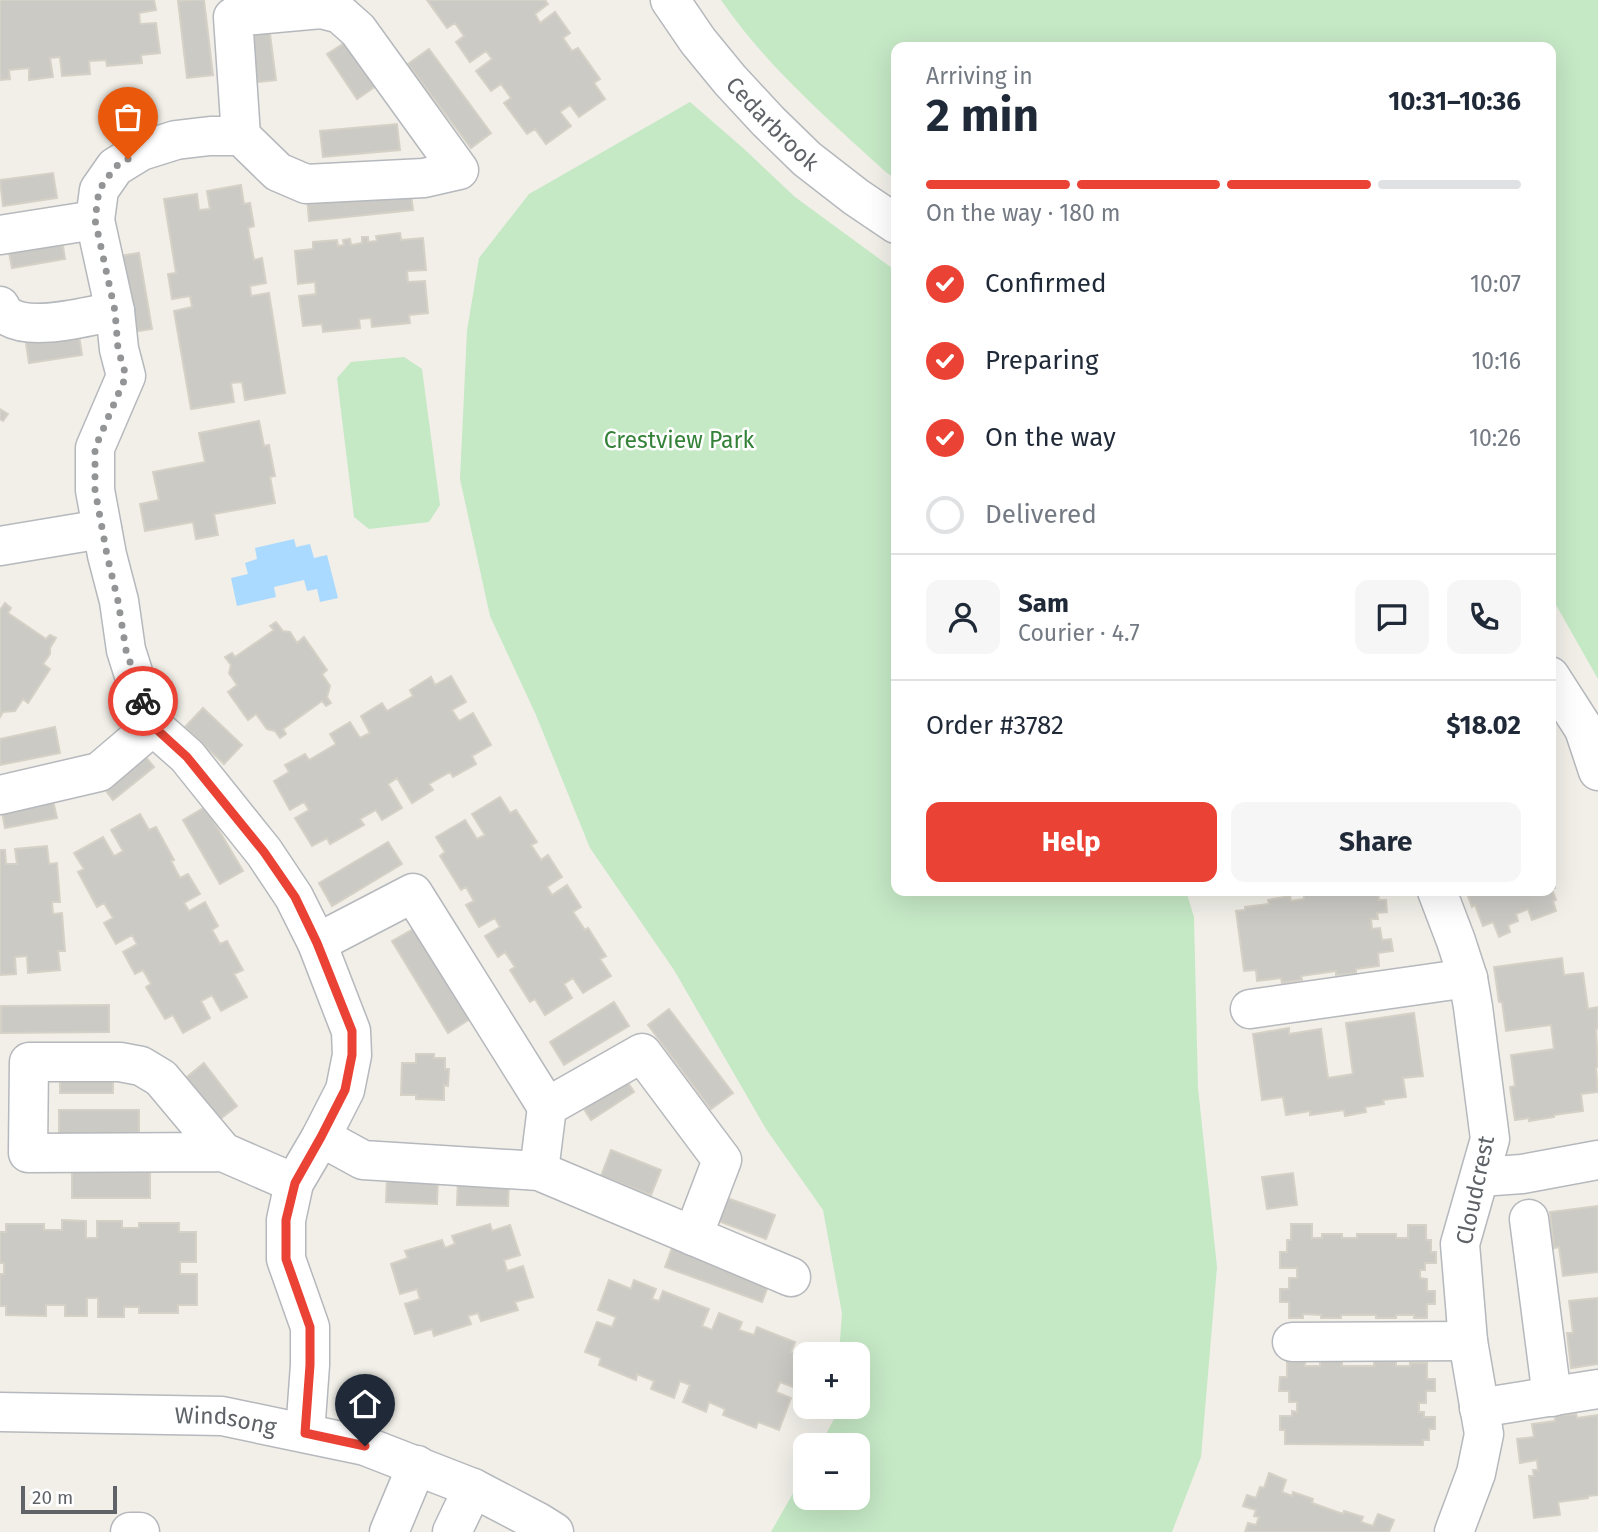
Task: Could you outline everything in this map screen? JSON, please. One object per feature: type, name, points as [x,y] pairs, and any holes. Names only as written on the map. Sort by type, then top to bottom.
[{"type":"street","name":"Cedarbrook","points":[[670,0],[698,41],[730,80],[778,131],[807,159],[891,221]]},
{"type":"street","points":[[241,136],[233,17],[321,9],[340,14],[358,30],[459,170],[424,178],[306,184],[278,172],[241,136],[176,140],[141,151],[115,167],[99,190],[95,220],[115,311],[118,349],[126,376],[95,448],[95,490],[126,650],[138,688],[153,726],[187,757],[264,852],[295,897],[317,943],[352,1031],[352,1055],[345,1090],[295,1183],[286,1220],[286,1259],[310,1327],[305,1433]]},
{"type":"street","points":[[0,235],[95,220]]},
{"type":"street","points":[[0,306],[5,315],[25,323],[54,323],[115,311]]},
{"type":"street","points":[[0,546],[102,529]]},
{"type":"street","points":[[1556,685],[1584,729],[1598,771]]},
{"type":"street","points":[[0,795],[99,772],[153,726]]},
{"type":"street","points":[[317,943],[413,893],[547,1107],[539,1171]]},
{"type":"street","name":"Cloudcrest","points":[[1439,896],[1468,978],[1490,1139],[1460,1244],[1468,1341],[1484,1434],[1476,1473],[1454,1532]]},
{"type":"street","points":[[1250,1009],[1468,978]]},
{"type":"street","points":[[547,1107],[642,1053],[723,1160],[693,1236]]},
{"type":"street","points":[[223,1152],[161,1078],[141,1066],[120,1062],[29,1062],[28,1153],[223,1152],[295,1183]]},
{"type":"street","points":[[321,1137],[363,1160],[539,1171],[791,1278]]},
{"type":"street","points":[[1480,1177],[1522,1174],[1598,1160]]},
{"type":"street","points":[[1529,1219],[1552,1397]]},
{"type":"street","points":[[1292,1342],[1468,1341]]},
{"type":"street","points":[[1479,1408],[1598,1390]]},
{"type":"street","name":"Windsong","points":[[0,1412],[222,1416],[305,1433],[365,1446],[416,1465],[473,1488],[554,1532]]},
{"type":"street","points":[[389,1532],[416,1465]]},
{"type":"street","points":[[452,1532],[473,1488]]},
{"type":"street","points":[[130,1532],[140,1532]]},
{"type":"green space","points":[[721,0],[1598,0],[1598,679],[1556,605],[1556,42],[891,42],[891,176],[799,91],[739,25]]},
{"type":"green space","name":"Crestview Park","points":[[690,102],[795,197],[891,267],[891,896],[1188,896],[1194,917],[1198,1088],[1217,1267],[1201,1457],[1172,1532],[771,1532],[793,1493],[793,1510],[870,1510],[870,1433],[826,1433],[834,1419],[870,1419],[870,1342],[840,1342],[842,1313],[823,1210],[766,1129],[674,970],[590,848],[536,715],[490,616],[460,479],[467,331],[479,258],[529,194]]},
{"type":"green space","points":[[404,357],[422,369],[440,505],[429,522],[369,529],[354,517],[337,378],[351,362]]},
{"type":"water","points":[[294,539],[296,547],[310,544],[314,558],[327,555],[338,598],[320,602],[317,589],[307,591],[304,580],[274,587],[276,597],[237,606],[231,578],[248,574],[245,563],[257,559],[255,548]]},
{"type":"building","points":[[0,0],[154,0],[156,10],[139,13],[140,24],[156,23],[160,53],[141,55],[142,63],[107,66],[106,60],[89,61],[90,74],[62,76],[60,57],[50,58],[53,77],[29,80],[29,68],[9,70],[10,79],[0,80]]},
{"type":"building","points":[[204,0],[213,75],[187,78],[178,1]]},
{"type":"building","points":[[427,0],[545,0],[548,4],[535,14],[540,23],[555,12],[570,33],[563,38],[572,51],[578,48],[600,79],[594,83],[605,99],[579,117],[570,105],[560,112],[571,126],[546,144],[535,129],[527,134],[504,103],[511,98],[501,84],[491,91],[476,71],[492,59],[486,51],[470,62],[456,42],[464,36],[455,23],[447,28]]},
{"type":"building","points":[[268,19],[276,80],[250,83],[242,22]]},
{"type":"building","points":[[349,40],[379,84],[357,99],[327,54]]},
{"type":"building","points":[[429,49],[491,133],[471,148],[408,64]]},
{"type":"building","points":[[397,124],[400,150],[323,157],[320,131]]},
{"type":"building","points":[[53,173],[57,198],[3,206],[0,180]]},
{"type":"building","points":[[241,185],[244,204],[250,203],[254,226],[248,228],[254,260],[262,258],[266,283],[250,286],[251,296],[269,293],[285,393],[245,400],[242,382],[231,383],[234,402],[191,409],[174,311],[192,307],[190,296],[172,299],[168,274],[176,273],[164,199],[197,194],[199,210],[210,209],[207,191]]},
{"type":"building","points":[[410,185],[413,210],[309,221],[307,196]]},
{"type":"building","points":[[61,233],[65,259],[12,268],[7,243]]},
{"type":"building","points":[[400,233],[401,240],[423,238],[426,270],[407,271],[408,282],[425,281],[428,313],[409,315],[410,323],[372,327],[371,318],[359,319],[360,328],[323,332],[322,324],[303,326],[299,296],[316,294],[315,282],[298,284],[295,251],[313,249],[313,242],[337,240],[338,246],[344,245],[343,240],[350,239],[351,245],[362,243],[362,237],[368,237],[368,242],[377,241],[376,236]]},
{"type":"building","points":[[139,253],[152,329],[126,333],[113,257]]},
{"type":"building","points":[[78,329],[82,355],[29,363],[25,337]]},
{"type":"building","points":[[0,409],[8,414],[3,421],[0,419]]},
{"type":"building","points":[[259,421],[264,446],[269,445],[275,476],[270,477],[275,503],[214,514],[218,535],[196,539],[193,522],[145,531],[140,504],[159,500],[153,472],[205,462],[199,433]]},
{"type":"building","points":[[5,603],[11,608],[8,613],[46,639],[50,635],[56,638],[43,664],[50,669],[28,703],[23,699],[15,711],[3,712],[0,717],[0,610]]},
{"type":"building","points":[[276,622],[283,631],[290,632],[297,643],[304,637],[327,670],[322,674],[330,686],[327,697],[331,703],[326,706],[322,701],[283,729],[286,734],[280,738],[275,731],[267,729],[256,714],[248,720],[228,692],[237,685],[229,673],[231,665],[225,657],[232,653],[235,657],[274,630],[270,626]]},
{"type":"building","points":[[451,676],[466,702],[452,710],[459,721],[473,713],[491,745],[472,756],[476,764],[453,777],[450,772],[429,784],[433,790],[412,803],[397,778],[388,784],[402,808],[382,820],[376,810],[360,819],[364,825],[330,844],[327,838],[312,846],[295,818],[309,810],[304,802],[290,810],[274,781],[289,772],[285,765],[305,754],[309,760],[336,744],[330,734],[350,722],[360,738],[370,733],[361,716],[382,703],[387,711],[413,696],[410,690],[431,677],[435,685]]},
{"type":"building","points":[[203,708],[242,745],[224,764],[185,727]]},
{"type":"building","points":[[55,727],[60,753],[0,765],[0,739]]},
{"type":"building","points":[[138,747],[154,767],[113,800],[97,779]]},
{"type":"building","points":[[51,792],[57,818],[5,828],[0,802]]},
{"type":"building","points":[[500,797],[510,813],[516,810],[537,842],[531,845],[541,860],[548,855],[562,877],[547,887],[552,895],[567,885],[581,907],[573,912],[585,930],[588,928],[606,956],[600,959],[611,976],[583,993],[573,978],[564,984],[572,998],[545,1015],[535,999],[530,1002],[510,970],[515,967],[505,952],[498,957],[485,936],[500,927],[495,918],[479,927],[466,905],[474,901],[466,887],[461,890],[440,856],[445,852],[436,837],[465,820],[477,839],[485,835],[472,814]]},
{"type":"building","points":[[205,807],[243,871],[220,884],[183,820]]},
{"type":"building","points":[[140,814],[149,830],[156,827],[174,860],[171,861],[180,878],[188,874],[200,894],[184,903],[189,911],[205,902],[218,926],[212,930],[220,944],[227,941],[243,970],[234,974],[247,997],[221,1011],[212,995],[201,1001],[210,1018],[183,1033],[173,1015],[165,1019],[146,987],[151,984],[143,970],[135,974],[123,952],[137,944],[132,935],[116,944],[104,923],[113,918],[104,903],[97,907],[78,872],[84,869],[74,853],[103,837],[114,856],[123,851],[111,830]]},
{"type":"building","points":[[388,842],[402,864],[332,906],[319,883]]},
{"type":"building","points":[[47,846],[49,864],[57,863],[60,902],[52,902],[53,914],[62,913],[65,951],[58,951],[60,970],[28,973],[27,956],[15,957],[16,974],[0,975],[0,850],[5,850],[6,864],[17,864],[15,849]]},
{"type":"building","points":[[1290,896],[1291,901],[1304,899],[1304,896],[1379,896],[1379,900],[1386,900],[1387,912],[1377,913],[1378,919],[1371,919],[1372,929],[1380,928],[1382,940],[1391,939],[1393,951],[1378,953],[1379,966],[1356,969],[1356,973],[1336,975],[1336,971],[1301,976],[1302,980],[1282,983],[1281,978],[1257,981],[1256,970],[1244,971],[1236,911]]},
{"type":"building","points":[[1468,896],[1555,896],[1556,900],[1553,901],[1556,911],[1532,920],[1528,909],[1516,914],[1518,921],[1508,925],[1510,932],[1499,937],[1493,922],[1483,926],[1475,905],[1472,907]]},
{"type":"building","points":[[415,928],[470,1019],[448,1033],[392,941]]},
{"type":"building","points":[[1562,958],[1564,975],[1583,973],[1588,1009],[1598,1007],[1598,1092],[1581,1094],[1583,1111],[1529,1121],[1529,1118],[1515,1120],[1510,1087],[1515,1086],[1511,1055],[1554,1049],[1551,1025],[1506,1031],[1494,967]]},
{"type":"building","points":[[614,1002],[629,1026],[564,1065],[550,1042]]},
{"type":"building","points":[[109,1005],[109,1032],[1,1033],[1,1006]]},
{"type":"building","points":[[669,1009],[733,1093],[711,1109],[648,1025]]},
{"type":"building","points":[[1414,1013],[1423,1076],[1403,1078],[1406,1097],[1383,1100],[1384,1104],[1365,1107],[1366,1112],[1345,1116],[1344,1110],[1286,1115],[1283,1097],[1262,1100],[1253,1034],[1289,1028],[1289,1034],[1321,1029],[1328,1078],[1353,1074],[1346,1023]]},
{"type":"building","points":[[416,1054],[434,1054],[434,1058],[445,1058],[445,1069],[449,1069],[448,1086],[444,1085],[444,1100],[416,1099],[416,1095],[401,1095],[402,1063],[416,1063]]},
{"type":"building","points":[[204,1063],[237,1106],[215,1123],[182,1081]]},
{"type":"building","points":[[60,1067],[113,1067],[113,1093],[60,1093]]},
{"type":"building","points":[[620,1070],[634,1092],[591,1120],[577,1098]]},
{"type":"building","points":[[59,1110],[139,1110],[139,1136],[59,1136]]},
{"type":"building","points":[[611,1150],[661,1170],[651,1195],[601,1176]]},
{"type":"building","points":[[72,1172],[150,1172],[150,1198],[72,1198]]},
{"type":"building","points":[[1293,1173],[1297,1205],[1267,1209],[1262,1177]]},
{"type":"building","points":[[387,1175],[438,1177],[437,1204],[386,1202]]},
{"type":"building","points":[[458,1178],[509,1180],[508,1206],[457,1205]]},
{"type":"building","points":[[727,1198],[775,1215],[766,1239],[718,1221]]},
{"type":"building","points":[[1598,1206],[1598,1272],[1563,1276],[1559,1247],[1554,1248],[1550,1212]]},
{"type":"building","points":[[62,1220],[86,1221],[86,1238],[97,1238],[97,1221],[122,1221],[122,1228],[139,1228],[139,1223],[179,1223],[179,1232],[196,1232],[196,1262],[180,1262],[180,1274],[197,1274],[197,1305],[178,1305],[178,1313],[139,1313],[139,1307],[124,1307],[124,1317],[98,1317],[98,1298],[87,1298],[87,1316],[65,1316],[65,1305],[46,1305],[46,1316],[6,1315],[6,1306],[0,1306],[0,1274],[4,1274],[4,1263],[0,1263],[0,1232],[6,1232],[6,1224],[44,1224],[44,1230],[62,1230]]},
{"type":"building","points":[[490,1224],[492,1231],[510,1225],[520,1255],[504,1260],[507,1271],[523,1266],[533,1297],[515,1302],[518,1310],[481,1321],[478,1313],[468,1316],[471,1324],[434,1336],[432,1329],[415,1334],[405,1304],[420,1299],[417,1289],[400,1294],[391,1264],[408,1258],[405,1251],[442,1240],[445,1248],[455,1244],[452,1236]]},
{"type":"building","points":[[1291,1224],[1312,1224],[1312,1238],[1322,1238],[1322,1234],[1342,1234],[1342,1238],[1357,1238],[1357,1234],[1396,1234],[1396,1238],[1408,1238],[1408,1225],[1426,1225],[1426,1240],[1431,1240],[1431,1252],[1436,1252],[1436,1263],[1425,1263],[1425,1270],[1420,1270],[1420,1278],[1427,1279],[1427,1291],[1435,1291],[1435,1304],[1427,1304],[1427,1318],[1414,1318],[1414,1315],[1376,1318],[1376,1315],[1341,1315],[1341,1318],[1321,1318],[1321,1315],[1303,1314],[1303,1318],[1289,1318],[1289,1302],[1280,1302],[1280,1289],[1289,1289],[1289,1278],[1297,1278],[1297,1268],[1280,1268],[1280,1252],[1287,1252],[1287,1240],[1291,1240]]},
{"type":"building","points":[[674,1243],[771,1278],[762,1302],[665,1267]]},
{"type":"building","points":[[609,1280],[631,1289],[634,1280],[656,1289],[652,1299],[659,1301],[663,1291],[709,1309],[702,1326],[712,1330],[719,1313],[742,1322],[739,1330],[754,1335],[757,1327],[795,1342],[791,1352],[793,1387],[780,1382],[776,1392],[791,1398],[779,1430],[758,1422],[756,1428],[723,1415],[725,1409],[709,1402],[706,1412],[683,1402],[690,1385],[680,1381],[674,1398],[651,1389],[654,1381],[637,1374],[636,1380],[599,1365],[601,1358],[585,1352],[597,1322],[612,1327],[616,1317],[598,1310]]},
{"type":"building","points":[[1598,1298],[1598,1364],[1571,1368],[1567,1333],[1573,1333],[1569,1301]]},
{"type":"building","points":[[1320,1361],[1342,1361],[1342,1366],[1374,1366],[1374,1361],[1396,1361],[1396,1366],[1427,1363],[1427,1379],[1435,1379],[1435,1391],[1426,1391],[1426,1403],[1419,1403],[1419,1412],[1424,1412],[1424,1417],[1435,1417],[1435,1429],[1429,1429],[1429,1440],[1423,1440],[1423,1445],[1285,1444],[1285,1430],[1280,1430],[1280,1416],[1292,1416],[1292,1411],[1297,1412],[1297,1402],[1289,1402],[1289,1391],[1279,1391],[1280,1377],[1287,1377],[1287,1362],[1305,1362],[1305,1366],[1320,1366]]},
{"type":"building","points":[[1576,1414],[1577,1418],[1598,1415],[1598,1495],[1558,1502],[1560,1515],[1534,1518],[1529,1476],[1534,1476],[1533,1470],[1538,1470],[1537,1460],[1520,1463],[1517,1439],[1534,1437],[1532,1424],[1555,1421],[1555,1416]]},
{"type":"building","points":[[1269,1473],[1286,1480],[1282,1492],[1292,1496],[1293,1492],[1313,1499],[1312,1503],[1343,1514],[1344,1511],[1363,1517],[1361,1522],[1373,1526],[1378,1514],[1394,1520],[1389,1532],[1245,1532],[1248,1523],[1256,1525],[1259,1517],[1254,1516],[1256,1510],[1243,1506],[1247,1495],[1256,1498],[1260,1487],[1264,1488]]},
{"type":"way so far","points":[[128,159],[115,167],[99,190],[95,220],[115,311],[118,349],[126,376],[95,448],[95,490],[126,650],[143,701]]},
{"type":"route","points":[[143,701],[153,726],[187,757],[264,852],[295,897],[317,943],[352,1031],[352,1055],[345,1090],[295,1183],[286,1220],[286,1259],[310,1327],[305,1433],[365,1446]]}]
